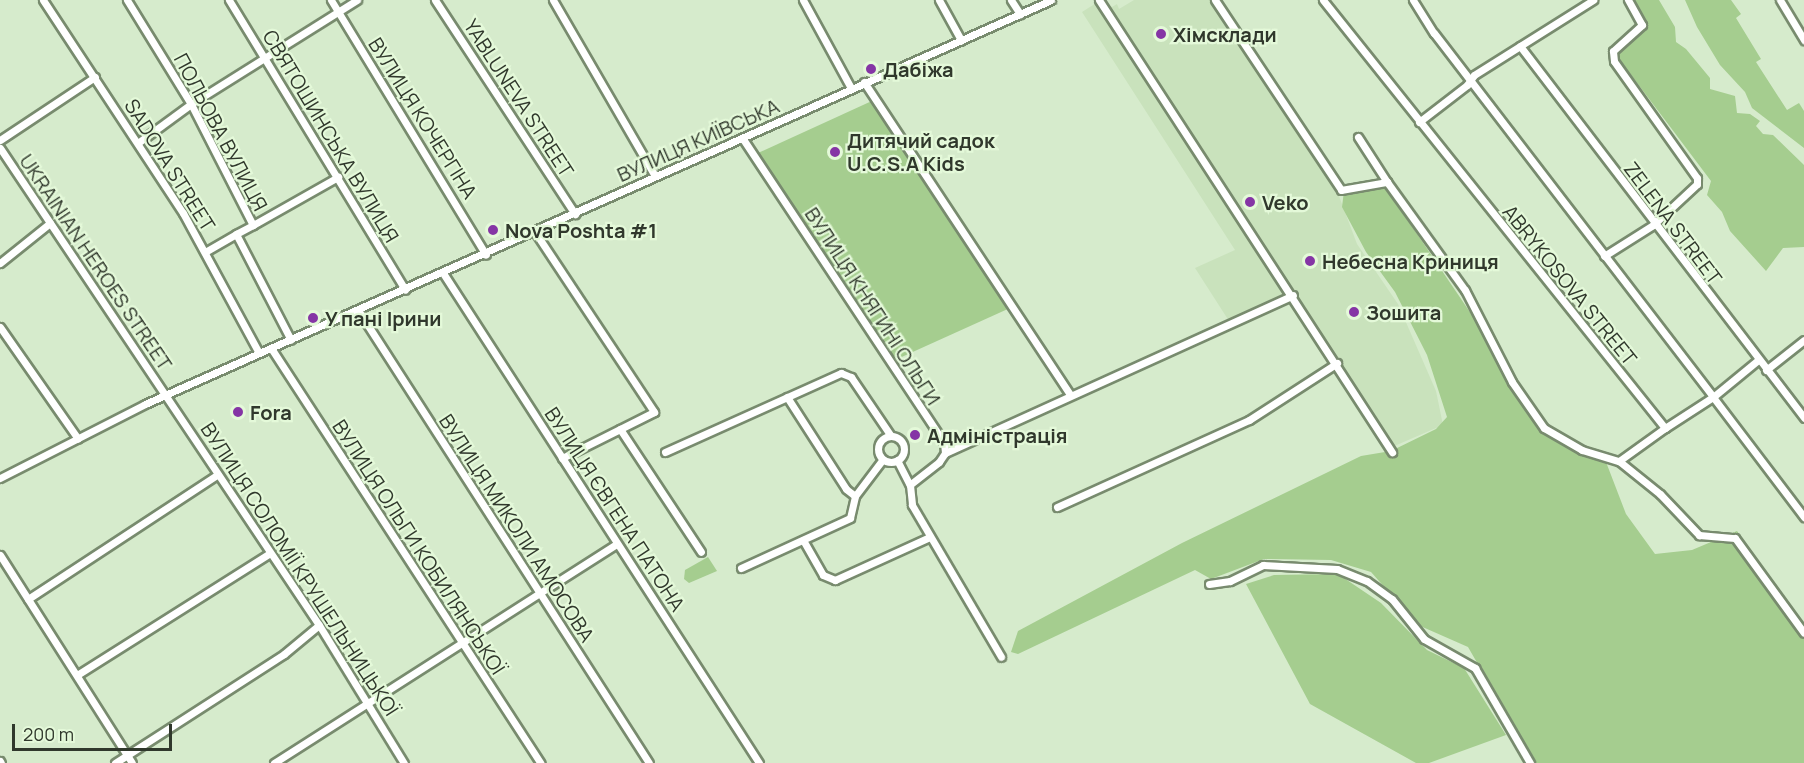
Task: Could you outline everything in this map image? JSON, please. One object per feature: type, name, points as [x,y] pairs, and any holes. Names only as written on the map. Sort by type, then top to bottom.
[{"type":"street","name":"SADOVA STREET","points":[[43,0],[139,142],[205,252],[260,353]]},
{"type":"street","name":"ПОЛЬОВА ВУЛИЦЯ","points":[[126,0],[191,104],[253,225],[236,234],[291,339]]},
{"type":"street","name":"СВЯТОШИНСЬКА ВУЛИЦЯ","points":[[229,0],[405,290]]},
{"type":"street","name":"ВУЛИЦЯ КОЧЕРГІНА","points":[[332,0],[486,255]]},
{"type":"street","points":[[139,142],[191,104],[357,0]]},
{"type":"street","name":"YABLUNEVA STREET","points":[[435,0],[575,214]]},
{"type":"street","points":[[553,0],[655,176]]},
{"type":"street","points":[[803,0],[851,88]]},
{"type":"street","points":[[939,0],[962,40]]},
{"type":"street","points":[[1011,0],[1020,14]]},
{"type":"street","name":"ВУЛИЦЯ КИЇВСЬКА","points":[[2,477],[165,395],[486,255],[655,176],[743,139],[864,82],[1052,0]]},
{"type":"street","points":[[1099,0],[1293,295],[1392,452]]},
{"type":"street","points":[[1215,0],[1341,190],[1387,182]]},
{"type":"street","name":"ABRYKOSOVA STREET","points":[[1323,0],[1665,428]]},
{"type":"street","points":[[1413,0],[1470,80],[1804,517]]},
{"type":"street","points":[[1419,122],[1470,80],[1593,0]]},
{"type":"street","points":[[1604,256],[1653,225],[1697,184],[1697,178],[1614,61],[1613,51],[1642,25],[1628,0]]},
{"type":"street","points":[[1780,0],[1804,40]]},
{"type":"street","name":"ZELENA STREET","points":[[1520,46],[1653,225],[1804,418]]},
{"type":"street","points":[[0,140],[95,77]]},
{"type":"street","points":[[864,82],[1070,394]]},
{"type":"street","points":[[1358,137],[1387,182],[1465,291],[1536,419],[1553,435],[1619,461],[1660,494],[1699,535],[1735,538],[1804,633]]},
{"type":"street","name":"ВУЛИЦЯ КНЯГИНІ ОЛЬГИ","points":[[743,139],[944,443],[945,453]]},
{"type":"street","name":"UKRAINIAN HEROES STREET","points":[[0,148],[165,395]]},
{"type":"street","points":[[253,225],[338,177]]},
{"type":"street","points":[[0,263],[32,241],[50,223]]},
{"type":"street","points":[[536,232],[654,412],[562,458]]},
{"type":"street","points":[[205,252],[236,234]]},
{"type":"street","name":"ВУЛИЦЯ ЄВГЕНА ПАТОНА","points":[[443,273],[759,763]]},
{"type":"street","points":[[910,485],[945,453],[1070,394],[1110,380],[1293,295]]},
{"type":"street","name":"ВУЛИЦЯ МИКОЛИ АМОСОВА","points":[[358,310],[649,763]]},
{"type":"street","points":[[0,327],[78,439]]},
{"type":"street","points":[[1766,370],[1804,340]]},
{"type":"street","name":"ВУЛИЦЯ ОЛЬГИ КОБИЛЯНСЬКОЇ","points":[[271,348],[461,644],[541,763]]},
{"type":"street","points":[[1619,461],[1665,428],[1713,398],[1758,360]]},
{"type":"street","points":[[1057,507],[1249,420],[1337,363]]},
{"type":"street","points":[[665,452],[787,397],[846,374],[891,436],[903,445],[903,454],[897,460],[883,459]]},
{"type":"street","name":"ВУЛИЦЯ СОЛОМІЇ КРУШЕЛЬНИЦЬКОЇ","points":[[165,395],[319,625],[404,763]]},
{"type":"street","points":[[787,397],[846,489],[855,495]]},
{"type":"street","points":[[620,429],[701,552]]},
{"type":"street","points":[[883,459],[879,446],[891,436]]},
{"type":"street","points":[[741,568],[850,518],[855,495],[883,459]]},
{"type":"street","points":[[897,460],[910,485],[912,505],[1001,657]]},
{"type":"street","points":[[0,468],[2,477]]},
{"type":"street","points":[[28,599],[218,474]]},
{"type":"street","points":[[803,540],[823,575],[835,580],[930,537]]},
{"type":"street","points":[[274,763],[617,544]]},
{"type":"street","points":[[77,675],[270,553]]},
{"type":"street","points":[[0,555],[132,763]]},
{"type":"street","points":[[1209,584],[1230,581],[1263,565],[1336,569],[1366,581],[1392,599],[1424,639],[1475,668],[1530,763]]},
{"type":"street","points":[[115,763],[284,654],[319,625]]},
{"type":"shaded area","points":[[1101,0],[1112,7],[1117,4],[1119,9],[1134,0],[1210,0],[1339,196],[1357,244],[1398,304],[1436,391],[1443,425],[1392,447],[1287,292],[1229,321],[1195,268],[1235,250],[1082,12]]},
{"type":"shaded area","points":[[1629,0],[1659,0],[1675,27],[1676,42],[1686,49],[1710,78],[1710,89],[1735,96],[1737,113],[1750,114],[1760,121],[1756,126],[1763,134],[1773,135],[1804,165],[1804,247],[1783,248],[1766,271],[1730,231],[1722,212],[1707,195],[1711,181],[1616,55],[1620,46],[1646,24]]},
{"type":"shaded area","points":[[1685,0],[1731,0],[1741,14],[1736,18],[1761,59],[1756,62],[1787,110],[1799,103],[1804,111],[1804,148],[1752,108],[1745,92],[1720,65],[1697,27]]},
{"type":"shaded area","points":[[874,100],[1010,308],[895,360],[758,153]]},
{"type":"shaded area","points":[[1366,186],[1386,188],[1553,435],[1606,462],[1626,514],[1655,554],[1692,550],[1737,531],[1804,627],[1804,763],[1535,763],[1468,647],[1418,625],[1371,572],[1331,560],[1264,559],[1211,579],[1195,570],[1018,654],[1011,652],[1018,631],[1182,543],[1361,456],[1391,451],[1436,429],[1447,417],[1427,355],[1395,292],[1366,252],[1342,207],[1344,191]]},
{"type":"shaded area","points":[[708,557],[717,571],[689,583],[684,579],[685,570]]},
{"type":"shaded area","points":[[1338,574],[1381,603],[1427,650],[1464,668],[1506,735],[1429,763],[1416,763],[1310,704],[1246,584],[1274,575]]},
{"type":"place","name":"Хімсклади","points":[[1161,34]]},
{"type":"place","name":"Дабіжа","points":[[871,69]]},
{"type":"place","name":"Дитячий садок U.C.S.A Kids","points":[[835,152]]},
{"type":"place","name":"Veko","points":[[1250,202]]},
{"type":"place","name":"Nova Poshta #1","points":[[493,230]]},
{"type":"place","name":"Небесна Криниця","points":[[1310,261]]},
{"type":"place","name":"Зошита","points":[[1354,312]]},
{"type":"place","name":"У пані Ірини","points":[[313,318]]},
{"type":"place","name":"Fora","points":[[238,412]]},
{"type":"place","name":"Адміністрація","points":[[915,435]]}]
